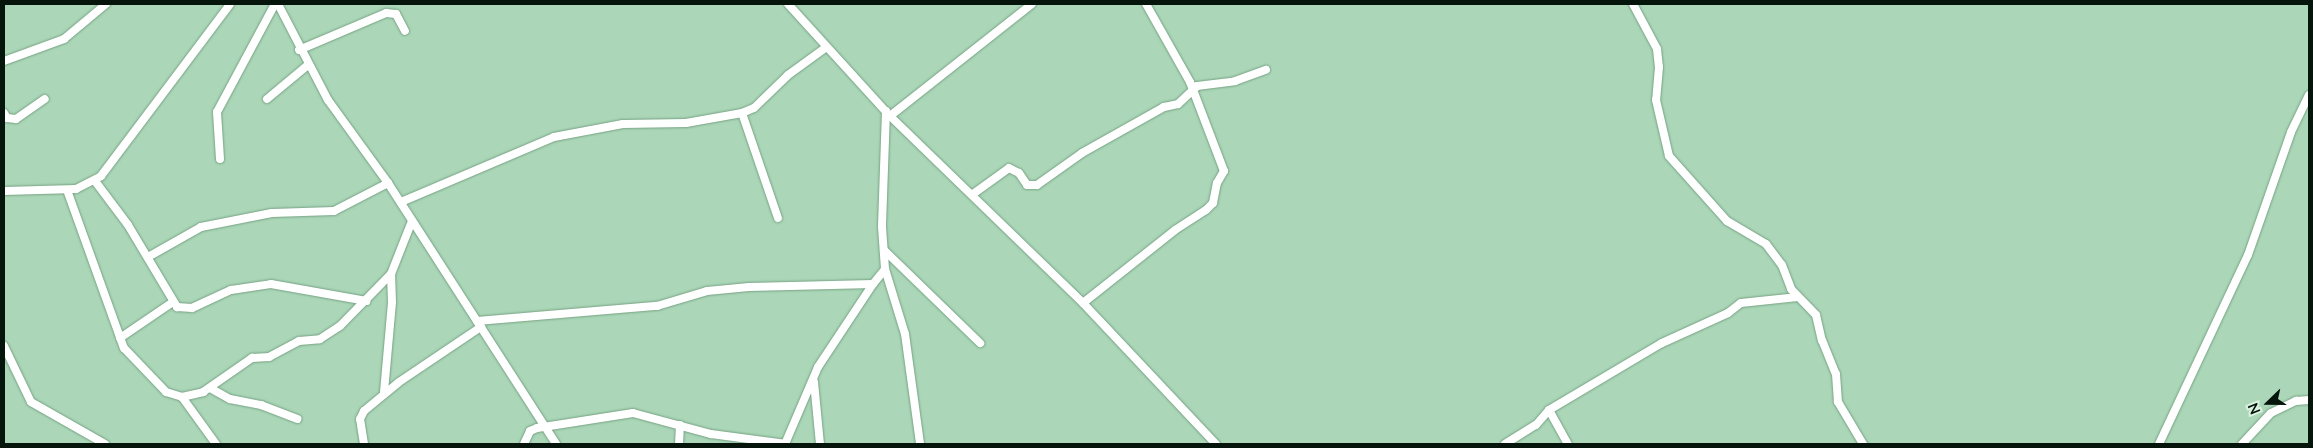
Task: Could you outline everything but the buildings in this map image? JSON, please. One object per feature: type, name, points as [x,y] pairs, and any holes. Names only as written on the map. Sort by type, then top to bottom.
[{"type":"street","points":[[4,61],[64,39],[106,4]]},
{"type":"street","points":[[4,191],[67,190],[95,181],[110,166],[230,4]]},
{"type":"street","points":[[277,4],[282,4]]},
{"type":"street","points":[[277,4],[328,100],[388,183],[547,426],[556,444]]},
{"type":"street","points":[[220,160],[217,112],[277,4]]},
{"type":"street","points":[[788,4],[825,48],[888,114],[973,194],[1083,303],[1216,444]]},
{"type":"street","points":[[888,114],[1032,4]]},
{"type":"street","points":[[1083,303],[1213,203],[1217,183],[1224,171],[1194,90],[1146,4]]},
{"type":"street","points":[[1632,4],[1657,49],[1659,67],[1656,100],[1669,156],[1727,221],[1766,244],[1782,265],[1788,284],[1818,317],[1822,340],[1836,374],[1838,402],[1863,444]]},
{"type":"street","points":[[300,50],[386,13],[396,14],[405,31]]},
{"type":"street","points":[[400,202],[554,138],[623,124],[686,122],[742,113],[754,108],[788,75],[825,48]]},
{"type":"street","points":[[267,99],[308,65]]},
{"type":"street","points":[[973,194],[1009,168],[1019,173],[1027,186],[1037,185],[1076,156],[1164,107],[1178,104],[1197,86],[1236,81],[1266,70]]},
{"type":"street","points":[[2159,444],[2248,255],[2291,132],[2309,95]]},
{"type":"street","points":[[4,112],[7,118],[16,119],[46,99]]},
{"type":"street","points":[[742,113],[778,218]]},
{"type":"street","points":[[888,114],[885,269],[905,334],[920,444]]},
{"type":"street","points":[[95,181],[148,257],[177,307],[192,308],[231,290],[271,284],[366,301]]},
{"type":"street","points":[[148,257],[208,225],[272,213],[334,211],[388,183]]},
{"type":"street","points":[[67,190],[126,352],[143,365],[166,392],[182,397],[210,388],[252,358],[268,357],[293,343],[326,336],[366,301],[391,274],[412,221]]},
{"type":"street","points":[[884,250],[980,343]]},
{"type":"street","points":[[524,444],[530,431],[547,426],[634,413],[719,436],[786,444],[814,378],[834,340],[885,269]]},
{"type":"street","points":[[384,392],[392,307],[391,274]]},
{"type":"street","points":[[364,444],[360,419],[384,392],[479,324],[657,306],[707,291],[749,287],[873,284]]},
{"type":"street","points":[[1505,444],[1536,425],[1550,410],[1662,343],[1728,313],[1741,303],[1798,297]]},
{"type":"street","points":[[120,338],[173,302]]},
{"type":"street","points":[[4,346],[31,402],[105,444]]},
{"type":"street","points":[[814,378],[820,444]]},
{"type":"street","points":[[210,388],[230,399],[261,405],[297,419]]},
{"type":"street","points":[[182,397],[216,444]]},
{"type":"street","points":[[2242,444],[2271,413],[2296,401],[2309,400]]},
{"type":"street","points":[[1550,410],[1568,444]]},
{"type":"street","points":[[679,444],[680,425]]}]
